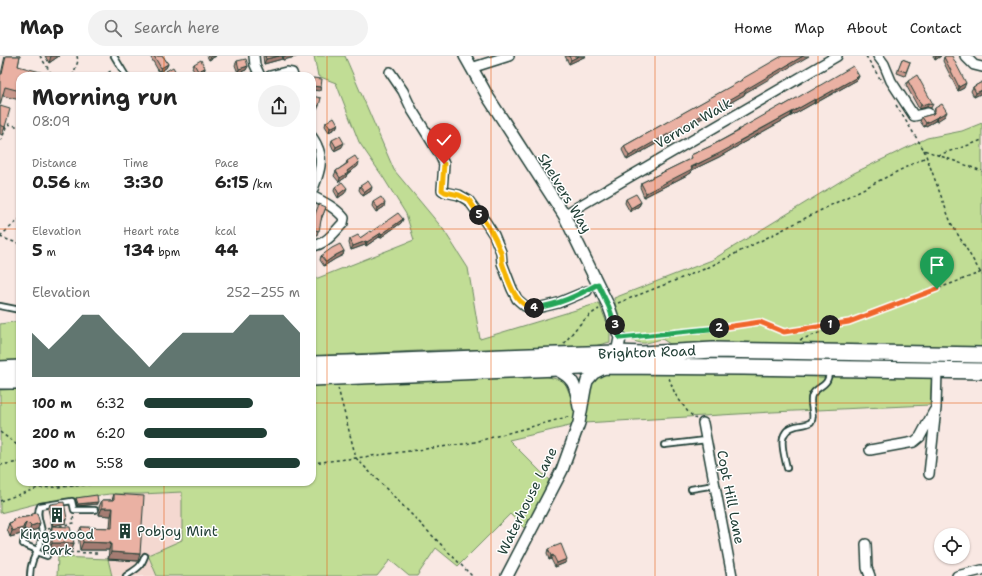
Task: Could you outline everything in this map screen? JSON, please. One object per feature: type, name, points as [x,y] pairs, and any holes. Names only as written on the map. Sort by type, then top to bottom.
[{"type":"highway","name":"Brighton Road","points":[[316,364],[556,362],[607,366],[713,350],[982,354]]},
{"type":"highway","name":"Brighton Road","points":[[316,378],[556,362],[617,353],[645,360],[829,368],[982,371]]},
{"type":"highway","points":[[0,368],[16,368]]},
{"type":"highway","points":[[0,381],[16,381]]},
{"type":"street","points":[[254,56],[255,65],[258,72]]},
{"type":"street","name":"Shelvers Way","points":[[465,56],[492,103],[564,215],[608,305],[620,338]]},
{"type":"street","points":[[471,68],[509,56]]},
{"type":"street","name":"Vernon Walk","points":[[564,215],[837,56]]},
{"type":"street","points":[[878,56],[884,64],[891,81],[914,116],[928,113]]},
{"type":"street","points":[[965,56],[974,65],[982,67]]},
{"type":"street","points":[[390,72],[439,153],[444,164],[442,190],[459,195],[469,200],[476,212],[485,221],[494,235],[501,252],[502,263],[517,299],[525,306],[532,309],[558,303],[587,291]]},
{"type":"street","points":[[316,144],[321,157],[320,168],[316,180]]},
{"type":"street","points":[[316,198],[330,205],[344,218],[343,223],[327,240],[316,246]]},
{"type":"street","points":[[617,353],[620,338]]},
{"type":"street","points":[[620,338],[624,345],[645,360]]},
{"type":"street","name":"Waterhouse Lane","points":[[556,362],[574,383],[580,415]]},
{"type":"street","name":"Waterhouse Lane","points":[[507,576],[562,470],[579,423],[587,380],[594,373],[607,366]]},
{"type":"street","points":[[929,474],[936,408],[937,370]]},
{"type":"street","points":[[870,450],[914,442],[920,437],[936,408]]},
{"type":"street","name":"Copt Hill Lane","points":[[703,424],[732,576]]},
{"type":"street","points":[[866,544],[867,568],[870,576]]},
{"type":"street","points":[[957,576],[982,570]]},
{"type":"lane","points":[[114,56],[124,72]]},
{"type":"lane","points":[[587,291],[598,284]]},
{"type":"lane","points":[[0,306],[16,309]]},
{"type":"lane","points":[[787,468],[782,439],[784,434],[787,429],[811,422],[813,418],[811,402],[812,394],[825,384],[829,374],[829,368]]},
{"type":"lane","points":[[664,445],[706,440]]},
{"type":"lane","points":[[691,489],[715,485]]},
{"type":"lane","points":[[30,576],[32,561],[41,540],[42,530],[38,514],[40,506],[72,501],[74,510],[95,510]]},
{"type":"lane","points":[[25,533],[23,544],[47,556]]},
{"type":"lane","points":[[126,576],[139,568],[145,556]]},
{"type":"path","points":[[40,56],[50,72]]},
{"type":"path","points":[[74,72],[78,61],[77,56]]},
{"type":"path","points":[[0,140],[2,139],[6,124],[16,126]]},
{"type":"path","points":[[937,155],[982,140]]},
{"type":"path","points":[[800,340],[982,273],[951,223],[924,150]]},
{"type":"path","points":[[556,362],[578,326],[590,314],[608,305],[707,268],[926,157]]},
{"type":"path","points":[[16,223],[0,236],[16,242]]},
{"type":"path","points":[[620,338],[717,329],[760,322],[784,332],[849,322]]},
{"type":"path","points":[[664,376],[669,378],[675,394],[688,412],[703,424]]},
{"type":"path","points":[[335,377],[356,458],[472,576]]},
{"type":"path","points":[[316,462],[471,443],[580,415]]},
{"type":"path","points":[[0,432],[16,444]]},
{"type":"path","points":[[0,465],[16,463]]},
{"type":"path","points":[[0,501],[38,488],[74,486]]},
{"type":"path","points":[[42,530],[74,523],[72,514],[74,510]]},
{"type":"path","points":[[37,550],[51,552],[99,553]]},
{"type":"shaded area","points":[[182,492],[183,540],[148,555],[157,576],[112,576],[108,559],[110,494]]},
{"type":"green space","points":[[314,56],[345,56],[394,170],[443,229],[468,268],[480,339],[599,303],[610,331],[610,342],[591,347],[540,350],[439,350],[316,356],[316,278],[414,240],[406,214],[359,142],[336,83],[318,76]]},
{"type":"green space","points":[[982,123],[982,351],[717,343],[670,344],[662,339],[641,343],[634,341],[624,332],[614,298],[712,260],[854,173],[927,138],[962,131]]},
{"type":"green space","points":[[16,322],[16,362],[0,363],[0,324]]},
{"type":"green space","points":[[669,372],[932,375],[930,405],[772,412],[584,423],[588,392],[593,380],[602,374]]},
{"type":"green space","points":[[545,376],[564,381],[572,399],[576,415],[574,425],[509,440],[549,480],[527,531],[510,514],[458,566],[436,548],[417,576],[409,576],[390,560],[377,576],[157,576],[148,555],[182,540],[182,492],[110,494],[43,502],[0,513],[0,390],[16,389],[16,486],[316,486],[316,383]]},
{"type":"green space","points":[[58,557],[108,559],[112,576],[57,576]]},
{"type":"building","points":[[6,56],[20,56],[18,66],[40,72],[16,72],[16,90],[5,87],[0,105],[0,74],[2,74]]},
{"type":"building","points":[[154,56],[163,56],[168,64],[161,68]]},
{"type":"building","points":[[265,56],[279,56],[266,59]]},
{"type":"building","points":[[569,56],[579,56],[571,60]]},
{"type":"building","points":[[782,56],[803,56],[745,91],[629,156],[624,146]]},
{"type":"building","points":[[952,56],[966,83],[959,87],[944,57]]},
{"type":"building","points":[[246,59],[248,66],[239,69],[237,61]]},
{"type":"building","points":[[902,59],[910,62],[906,72],[898,69]]},
{"type":"building","points":[[201,60],[205,68],[198,71],[194,64]]},
{"type":"building","points":[[853,66],[859,76],[646,193],[641,183],[692,158],[691,155],[739,131],[738,130],[782,105],[783,106],[807,93]]},
{"type":"building","points":[[173,67],[176,72],[167,72]]},
{"type":"building","points":[[917,75],[933,104],[929,103],[921,105],[908,81]]},
{"type":"building","points":[[316,78],[322,79],[321,87],[316,86]]},
{"type":"building","points":[[982,82],[982,90],[976,93],[973,87]]},
{"type":"building","points":[[316,97],[321,98],[319,106],[316,105]]},
{"type":"building","points":[[942,104],[947,112],[926,123],[922,117],[933,114],[935,108]]},
{"type":"building","points":[[0,106],[10,109],[5,127],[0,125]]},
{"type":"building","points":[[334,117],[338,124],[330,128],[326,122]]},
{"type":"building","points":[[340,136],[344,143],[336,147],[332,140]]},
{"type":"building","points":[[355,156],[359,162],[347,171],[348,173],[340,178],[336,171]]},
{"type":"building","points":[[368,181],[372,187],[365,192],[360,186]]},
{"type":"building","points":[[342,182],[347,188],[339,194],[335,187]]},
{"type":"building","points":[[636,194],[641,202],[631,208],[626,199]]},
{"type":"building","points":[[381,197],[385,203],[378,208],[373,202]]},
{"type":"building","points":[[319,204],[326,207],[322,215],[319,231],[316,230],[316,212]]},
{"type":"building","points":[[398,213],[403,219],[382,234],[381,233],[367,242],[366,241],[353,246],[350,239],[358,235],[360,238]]},
{"type":"building","points":[[340,244],[344,251],[326,262],[321,256]]},
{"type":"building","name":"Pobjoy Mint","points":[[114,494],[144,496],[140,554],[111,552],[111,543],[83,542],[81,527],[112,528],[113,508],[102,508],[102,500],[114,500]]},
{"type":"building","points":[[97,495],[98,502],[78,504],[76,498]]},
{"type":"building","name":"Kingswood Park","points":[[64,502],[67,519],[53,522],[50,504]]},
{"type":"building","points":[[37,513],[40,523],[31,526],[26,523],[23,528],[12,531],[9,523],[13,522],[13,519],[32,516],[32,514]]},
{"type":"building","points":[[52,526],[70,527],[74,543],[52,543]]},
{"type":"building","points":[[561,544],[567,559],[557,563],[553,555],[551,556],[548,549]]},
{"type":"place","name":"Kingswood Park","points":[[57,515]]},
{"type":"place","name":"Pobjoy Mint","points":[[125,531]]},
{"type":"route","points":[[444,164],[442,190],[459,195],[469,200],[476,212],[485,221],[494,235],[501,252],[502,263],[517,299],[525,306],[532,309],[544,307],[587,291],[598,284],[609,307],[620,338],[717,329],[760,322],[784,332],[849,322],[937,289]]}]
